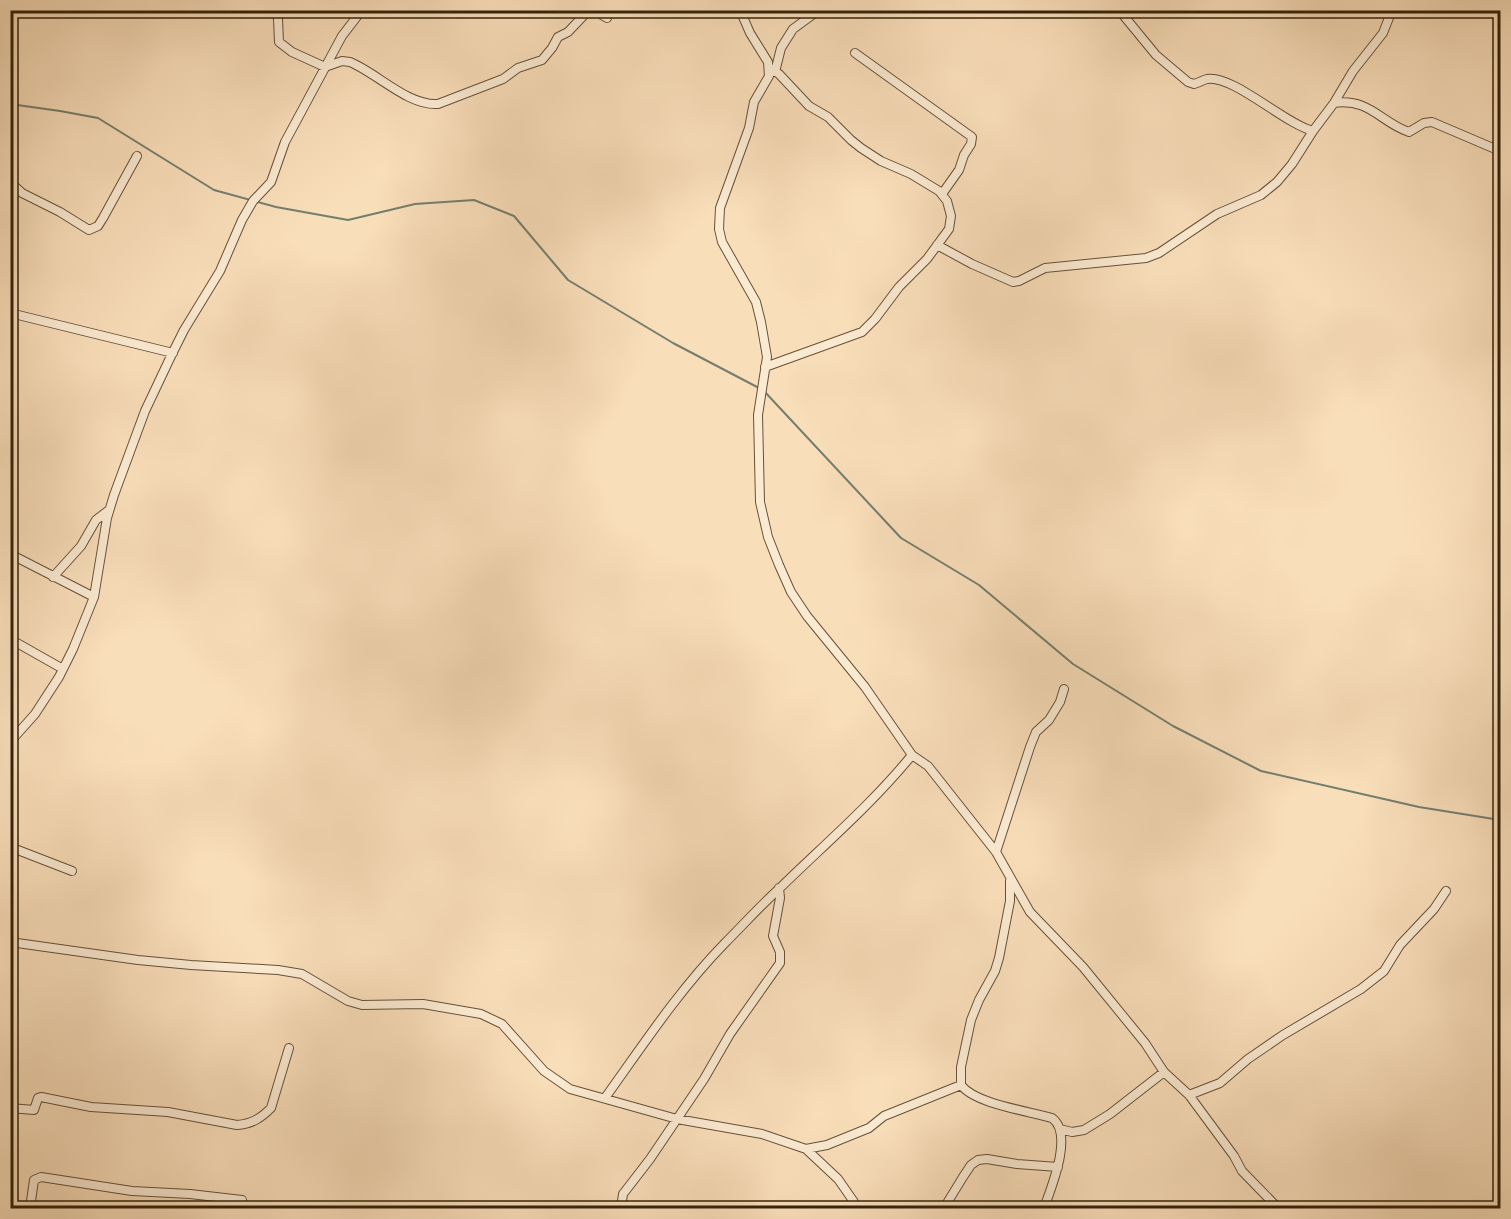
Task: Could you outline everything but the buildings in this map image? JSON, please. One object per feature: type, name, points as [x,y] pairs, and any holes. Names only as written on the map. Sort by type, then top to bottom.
[{"type":"street","points":[[275,10],[278,19],[279,42],[292,52],[325,67],[342,61],[350,62],[416,100],[431,104],[438,104],[503,79],[518,68],[542,60],[558,37],[568,32],[587,12],[595,11],[607,18]]},
{"type":"street","points":[[10,742],[35,714],[63,669],[94,597],[110,509],[145,411],[184,330],[220,271],[253,201],[271,182],[285,142],[342,36],[363,10]]},
{"type":"street","points":[[740,10],[750,33],[773,70],[801,99],[828,117],[851,140],[881,161],[911,174],[942,195],[947,201],[951,216],[949,228],[937,245],[862,332],[765,367]]},
{"type":"street","points":[[819,10],[793,29],[754,102],[749,128],[720,208],[719,218],[722,242],[756,302],[764,338],[767,357],[758,416],[759,502],[778,565],[791,592],[807,616],[865,687],[912,755],[927,766],[996,852],[1030,912],[1083,967],[1145,1043],[1164,1072],[1189,1095],[1234,1156],[1242,1171],[1278,1209]]},
{"type":"street","points":[[1119,10],[1156,55],[1188,82],[1194,84],[1206,79],[1222,82],[1237,88],[1294,124],[1313,131]]},
{"type":"street","points":[[937,245],[1013,282],[1045,268],[1146,258],[1159,253],[1217,214],[1260,195],[1277,182],[1334,103],[1353,71],[1383,33],[1392,10]]},
{"type":"street","points":[[855,53],[972,137],[960,170],[942,195]]},
{"type":"street","points":[[1334,103],[1346,101],[1370,108],[1409,132],[1424,123],[1432,122],[1500,150]]},
{"type":"street","points":[[10,182],[22,193],[89,230],[98,226],[104,218],[137,156]]},
{"type":"street","points":[[10,313],[173,353]]},
{"type":"street","points":[[53,577],[81,546],[96,520],[110,509]]},
{"type":"street","points":[[10,554],[94,597]]},
{"type":"street","points":[[10,639],[63,669]]},
{"type":"street","points":[[996,852],[1036,732],[1049,720],[1060,702],[1064,688]]},
{"type":"street","points":[[605,1098],[670,1007],[724,945],[779,888],[890,783],[912,755]]},
{"type":"street","points":[[10,848],[72,871]]},
{"type":"street","points":[[1010,879],[1010,901],[999,958],[971,1020],[961,1067],[961,1085],[966,1091],[989,1101],[1052,1118],[1058,1123],[1060,1129],[1058,1167],[1044,1209]]},
{"type":"street","points":[[626,1209],[622,1201],[623,1194],[650,1159],[730,1034],[780,963],[780,952],[773,936],[780,898],[779,888]]},
{"type":"street","points":[[1189,1095],[1220,1083],[1238,1066],[1283,1035],[1361,989],[1384,970],[1400,945],[1434,909],[1446,891]]},
{"type":"street","points":[[10,942],[138,960],[302,974],[348,1001],[362,1005],[423,1004],[481,1014],[502,1024],[544,1071],[570,1089],[677,1119],[762,1134],[806,1149],[838,1179],[855,1202],[856,1209]]},
{"type":"street","points":[[10,1108],[34,1110],[38,1098],[41,1097],[91,1107],[168,1112],[248,1125],[271,1108],[289,1048]]},
{"type":"street","points":[[1060,1129],[1072,1132],[1084,1130],[1110,1114],[1164,1072]]},
{"type":"street","points":[[806,1149],[827,1145],[869,1128],[884,1116],[961,1085]]},
{"type":"street","points":[[944,1209],[971,1165],[978,1160],[1058,1167]]},
{"type":"street","points":[[30,1209],[34,1180],[41,1177],[141,1192],[190,1194],[242,1200]]},
{"type":"waterway","points":[[10,104],[98,118],[214,190],[276,207],[348,220],[415,204],[474,200],[514,216],[568,280],[673,343],[759,388]]},
{"type":"waterway","points":[[764,391],[901,538],[979,585],[1073,664],[1173,726],[1261,771],[1419,807],[1500,820]]}]
